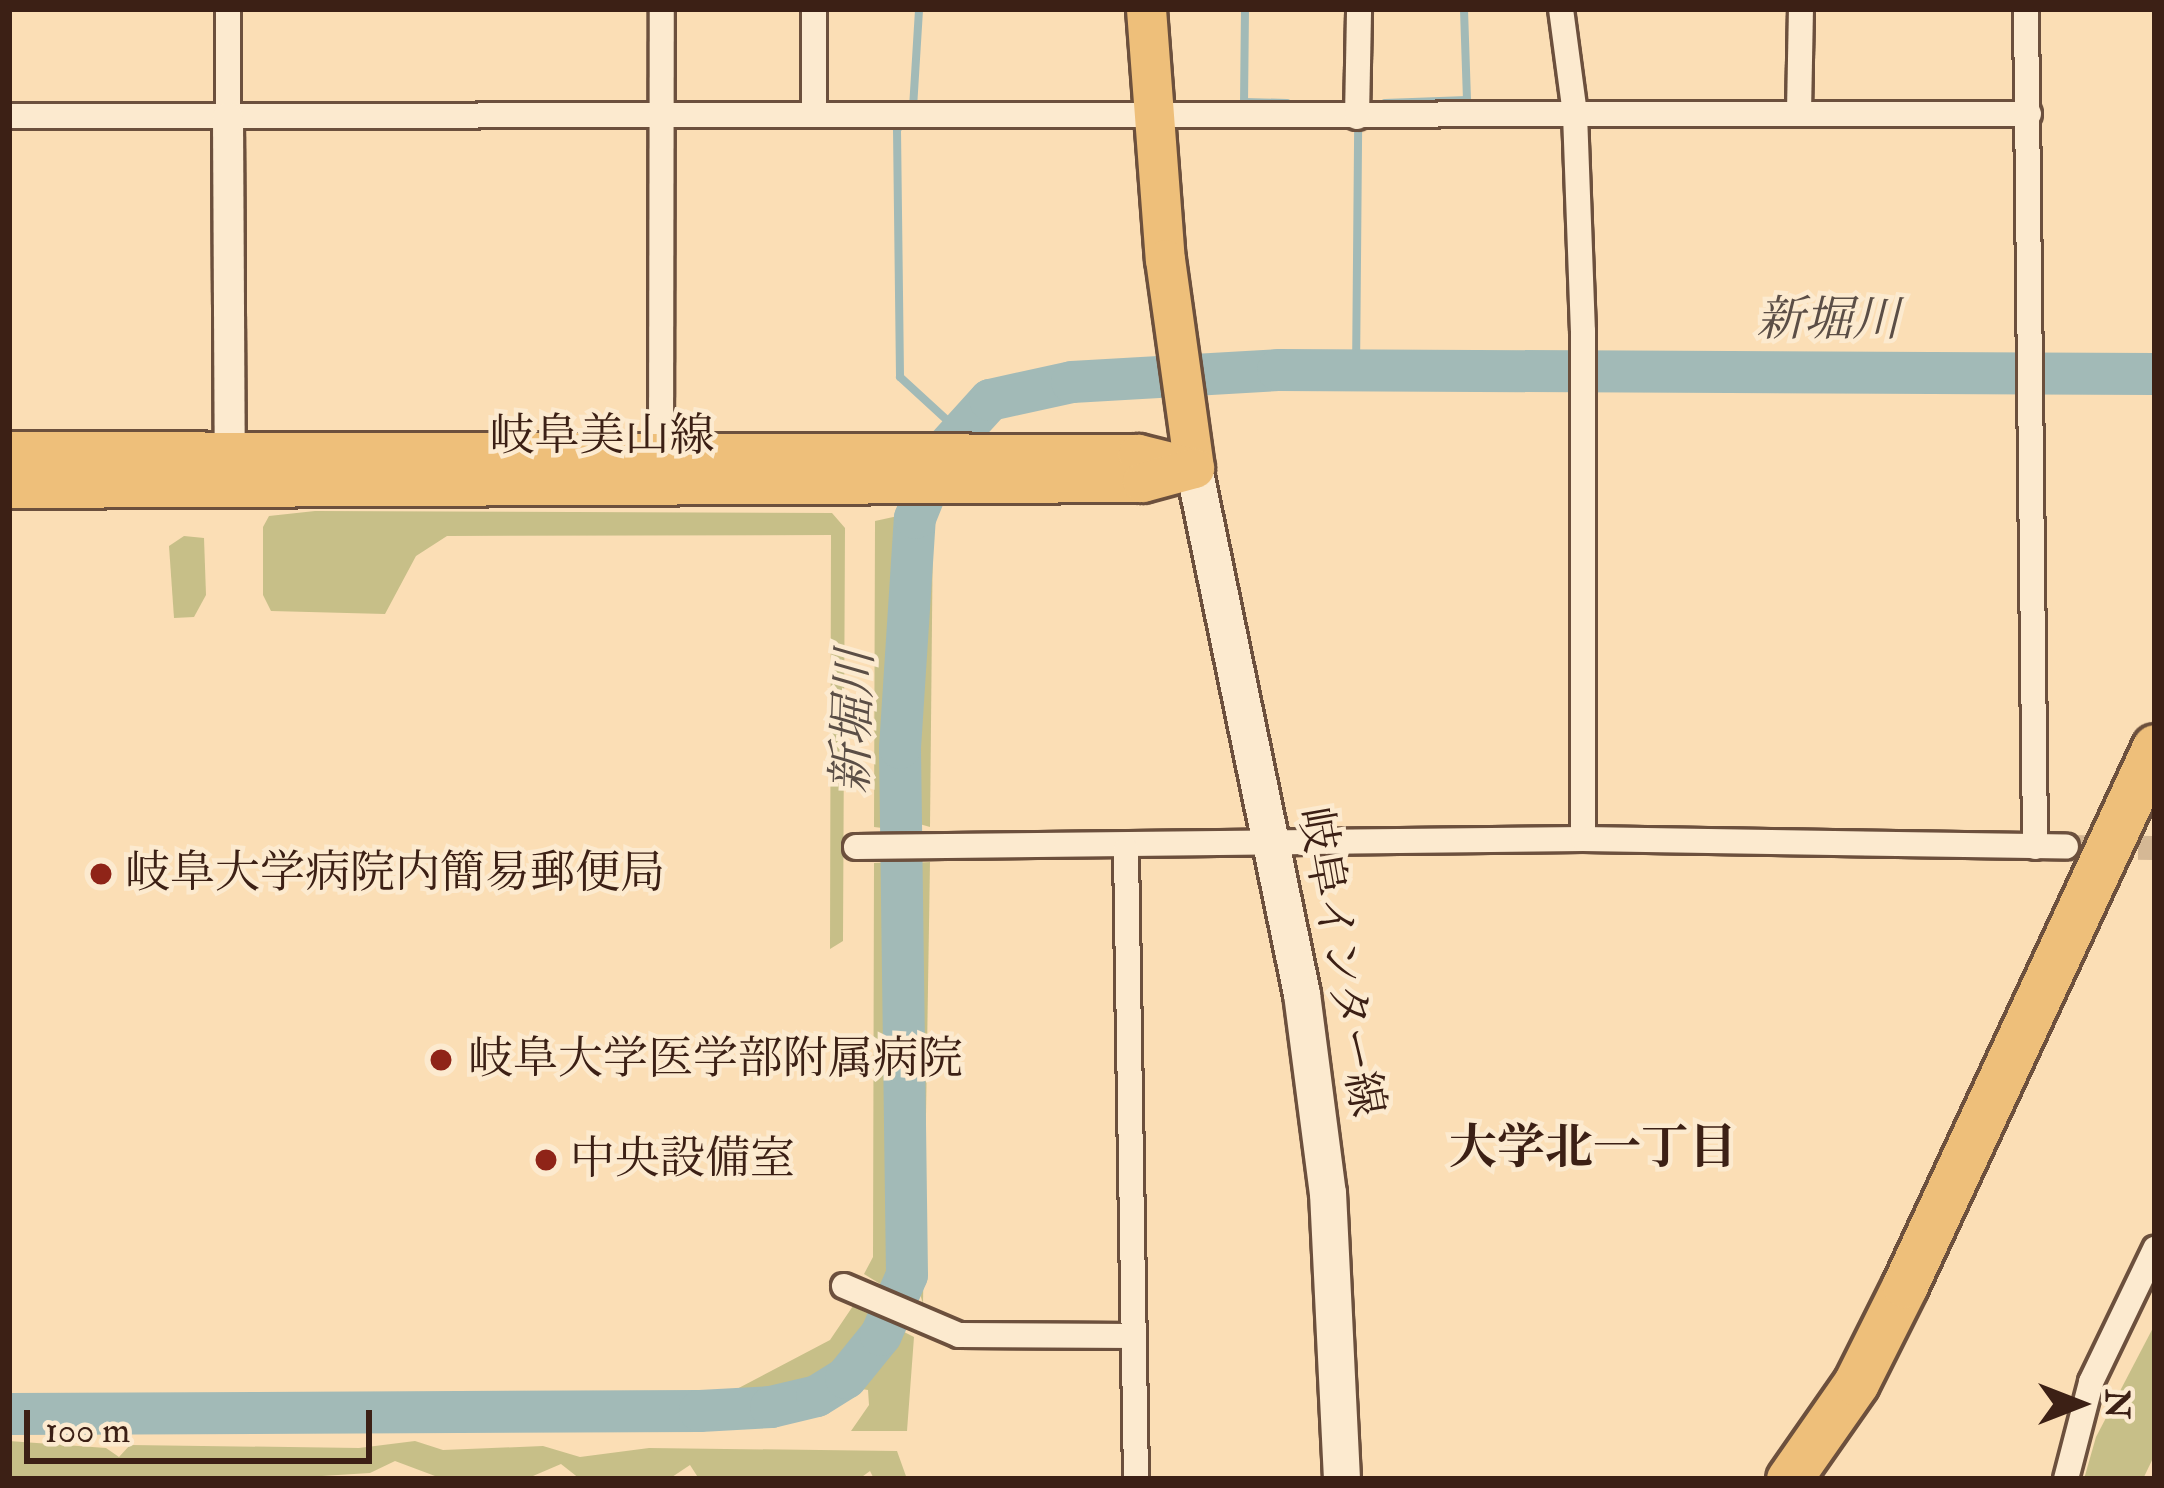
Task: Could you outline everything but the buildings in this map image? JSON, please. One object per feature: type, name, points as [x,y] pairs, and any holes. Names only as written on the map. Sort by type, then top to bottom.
[{"type":"highway","points":[[1789,1479],[1856,1383],[2155,747]]},
{"type":"highway","points":[[1821,1479],[1935,1287],[2155,819]]},
{"type":"main road","points":[[1147,9],[1151,113],[1174,345],[1194,468]]},
{"type":"main road","name":"岐阜美山線","points":[[9,452],[230,469],[966,469],[1138,454],[1194,468]]},
{"type":"main road","name":"岐阜美山線","points":[[9,488],[230,469],[662,454],[878,469]]},
{"type":"main road","name":"岐阜インター線","points":[[1194,468],[1272,842],[1328,1193],[1342,1479]]},
{"type":"street","points":[[228,9],[230,469]]},
{"type":"street","points":[[662,9],[662,454]]},
{"type":"street","points":[[814,9],[814,115]]},
{"type":"street","points":[[1357,117],[1359,9]]},
{"type":"street","points":[[1561,9],[1575,114],[1583,839]]},
{"type":"street","points":[[1798,112],[1801,9]]},
{"type":"street","points":[[2026,9],[2035,847]]},
{"type":"street","points":[[9,116],[2029,114]]},
{"type":"street","points":[[856,847],[1126,850],[1272,842],[1583,839],[2066,847]]},
{"type":"street","points":[[1126,850],[1136,1479]]},
{"type":"street","points":[[2066,1479],[2091,1382],[2155,1249]]},
{"type":"street","points":[[844,1286],[922,1326],[959,1335],[1134,1336]]},
{"type":"shaded area","points":[[315,511],[832,513],[845,528],[843,941],[830,949],[831,535],[447,536],[416,556],[385,614],[271,611],[263,595],[263,527],[269,516]]},
{"type":"shaded area","points":[[907,514],[891,829],[874,827],[875,521]]},
{"type":"shaded area","points":[[918,519],[933,519],[930,827],[909,821]]},
{"type":"shaded area","points":[[184,536],[204,538],[206,595],[194,617],[174,618],[169,546]]},
{"type":"shaded area","points":[[895,862],[899,1273],[890,1290],[864,1274],[873,1257],[874,863]]},
{"type":"shaded area","points":[[930,862],[923,1304],[913,1270],[911,863]]},
{"type":"shaded area","points":[[853,1306],[914,1337],[907,1431],[851,1431],[869,1405],[868,1390],[813,1381],[742,1408],[733,1391],[830,1340]]},
{"type":"shaded area","points":[[2155,1324],[2155,1454],[2143,1479],[2084,1479],[2096,1437]]},
{"type":"shaded area","points":[[9,1441],[106,1448],[119,1457],[130,1445],[359,1448],[415,1441],[443,1450],[543,1446],[580,1457],[649,1448],[897,1451],[907,1479],[874,1479],[870,1471],[859,1479],[699,1479],[690,1465],[669,1479],[580,1479],[561,1464],[526,1479],[443,1479],[395,1461],[370,1473],[274,1479],[9,1479]]},
{"type":"waterway","points":[[913,108],[919,9]]},
{"type":"waterway","points":[[1245,9],[1244,102],[1287,103]]},
{"type":"waterway","points":[[1385,103],[1467,100],[1464,9]]},
{"type":"waterway","points":[[904,120],[897,130],[900,377],[960,432]]},
{"type":"waterway","points":[[1356,374],[1358,120]]},
{"type":"waterway","name":"新堀川","points":[[9,1414],[700,1411],[771,1407],[817,1396],[846,1378],[881,1335],[907,1275],[900,748],[915,518],[941,454],[990,400],[1072,382],[1278,370],[2155,374]]},
{"type":"tunnel","points":[[2066,847],[2155,848]]},
{"type":"place","name":"岐阜大学病院内簡易郵便局","points":[[101,874]]},
{"type":"place","name":"岐阜大学医学部附属病院","points":[[441,1060]]},
{"type":"place","name":"中央設備室","points":[[546,1160]]},
{"type":"district","name":"大学北一丁目","points":[[1593,1149]]}]
